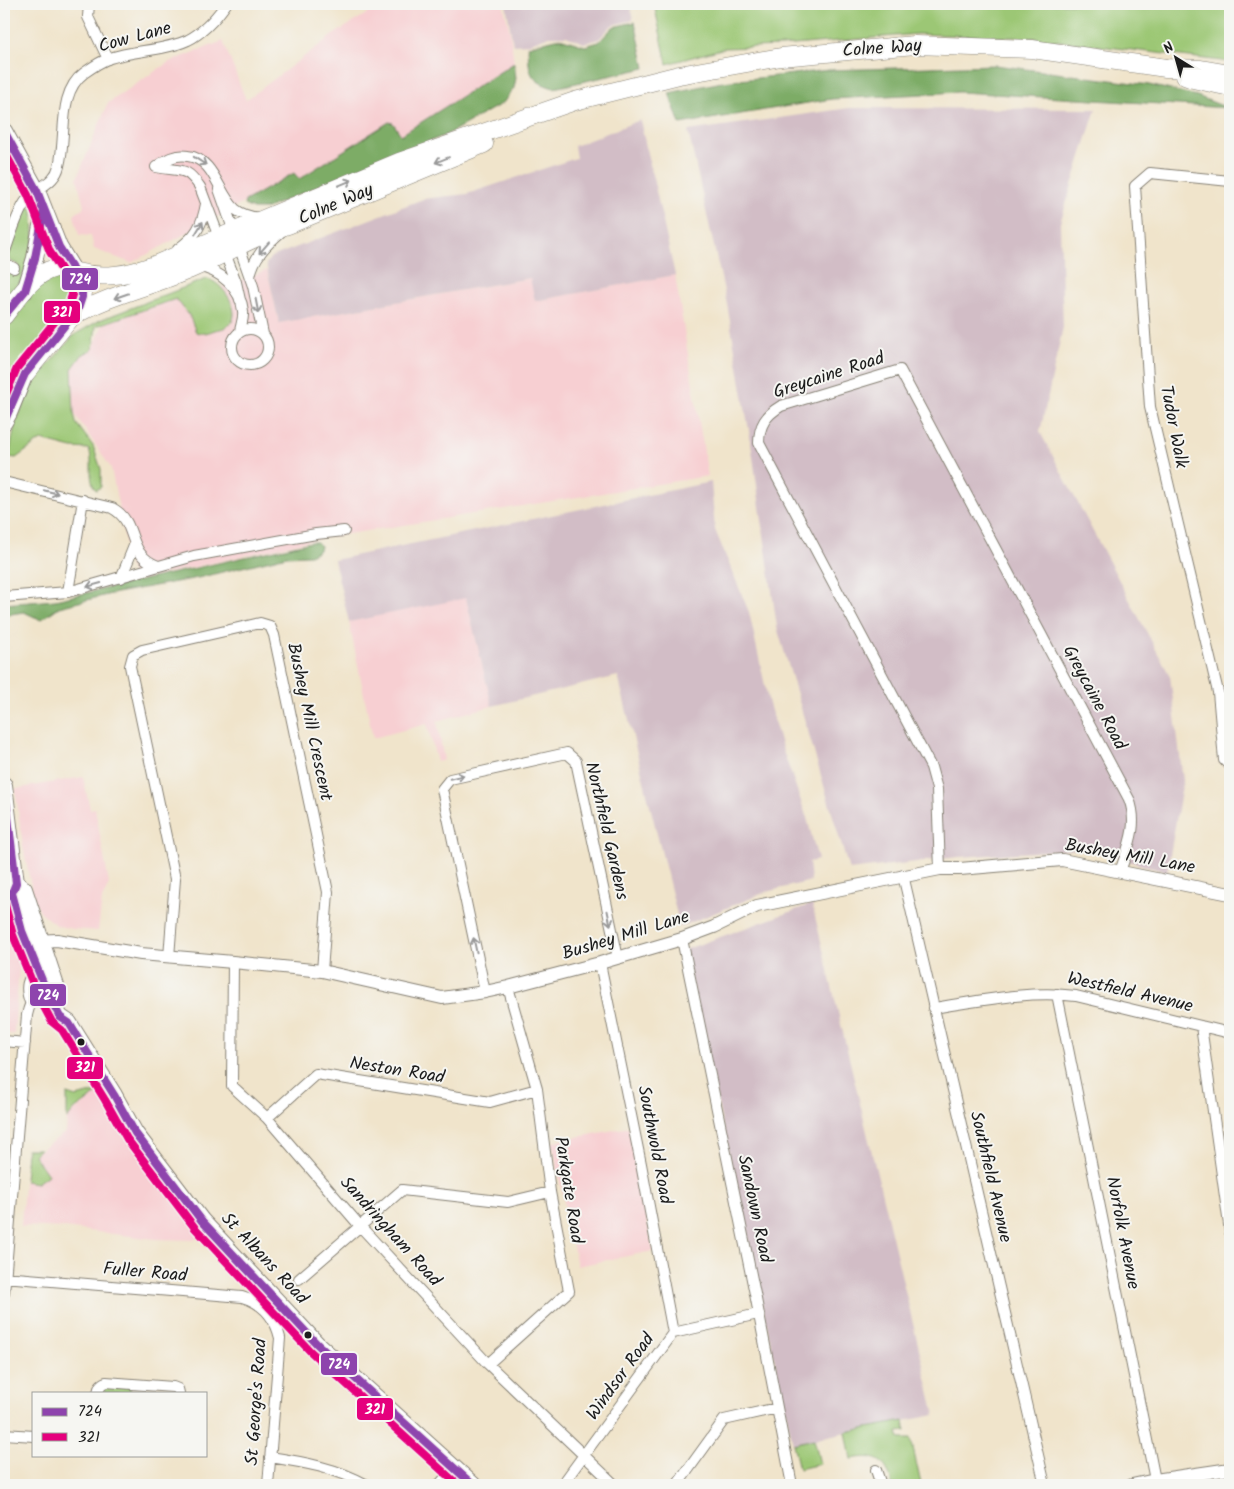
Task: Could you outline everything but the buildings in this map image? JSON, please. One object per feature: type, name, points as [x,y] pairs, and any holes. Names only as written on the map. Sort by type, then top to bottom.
[{"type":"highway","name":"Colne Way","points":[[72,317],[91,306],[167,280],[198,267],[262,218],[399,162],[575,101],[679,75],[781,57],[915,45],[1032,49],[1166,68],[1201,69],[1230,74]]},
{"type":"highway","name":"Colne Way","points":[[1166,68],[1193,79],[1230,87]]},
{"type":"highway","name":"Colne Way","points":[[4,316],[41,274],[50,269],[62,268],[87,275],[114,276],[270,231],[448,158],[577,108],[601,96]]},
{"type":"highway","points":[[4,389],[25,374],[72,317],[81,302],[84,289],[75,271]]},
{"type":"main road","points":[[4,131],[37,191],[59,247],[75,271]]},
{"type":"main road","points":[[25,291],[35,258],[44,210]]},
{"type":"main road","points":[[4,422],[25,374]]},
{"type":"main road","name":"St Albans Road","points":[[4,785],[16,883],[12,892],[18,919],[33,941],[60,1017],[69,1023],[135,1132],[202,1221],[317,1344],[473,1485]]},
{"type":"main road","name":"St Albans Road","points":[[33,941],[36,966],[51,988]]},
{"type":"street","points":[[89,4],[88,17],[108,58]]},
{"type":"street","name":"Cow Lane","points":[[37,191],[52,180],[59,167],[70,89],[74,82],[85,72],[108,58],[189,40],[210,25],[226,4]]},
{"type":"street","points":[[262,218],[248,216],[238,211],[220,189],[209,169],[192,156],[177,155],[168,158],[156,167],[168,170],[179,169],[192,176],[250,277],[263,334],[268,346],[266,355],[255,364],[245,364],[237,359],[232,349],[234,337],[240,331],[254,329],[263,334]]},
{"type":"street","name":"Tudor Walk","points":[[1230,181],[1150,173],[1135,186],[1150,407],[1218,692],[1224,760],[1230,766]]},
{"type":"street","points":[[220,189],[236,282],[243,311],[240,331]]},
{"type":"street","points":[[4,254],[22,206],[37,191]]},
{"type":"street","points":[[152,266],[191,240],[204,219],[206,203]]},
{"type":"street","points":[[250,277],[253,264],[260,253],[288,225]]},
{"type":"street","points":[[4,262],[14,268]]},
{"type":"street","points":[[198,267],[212,270],[223,276],[240,300]]},
{"type":"street","name":"Greycaine Road","points":[[940,869],[937,789],[931,767],[759,443],[759,432],[763,421],[781,406],[900,370],[1129,799],[1133,810],[1134,825],[1120,872]]},
{"type":"street","points":[[4,482],[112,508],[122,514],[129,525],[134,546],[146,561],[158,566]]},
{"type":"street","points":[[68,592],[84,500]]},
{"type":"street","points":[[4,597],[68,592],[194,556],[316,534],[344,531]]},
{"type":"street","points":[[121,578],[134,546]]},
{"type":"street","name":"Bushey Mill Crescent","points":[[169,957],[175,879],[130,666],[133,655],[142,650],[260,623],[270,626],[274,635],[328,892],[322,971]]},
{"type":"street","name":"Northfield Gardens","points":[[485,992],[442,788],[450,779],[567,753],[576,761],[618,958]]},
{"type":"street","name":"Bushey Mill Lane","points":[[33,941],[57,940],[169,957],[322,971],[442,998],[508,987],[618,958],[682,939],[714,927],[757,906],[940,869],[1062,860],[1230,894]]},
{"type":"street","name":"Southfield Avenue","points":[[903,875],[1046,1485]]},
{"type":"street","name":"Sandown Road","points":[[682,939],[792,1485]]},
{"type":"street","name":"Sandringham Road","points":[[233,962],[232,1086],[267,1118],[360,1226],[488,1364],[615,1485]]},
{"type":"street","name":"Southwold Road","points":[[600,963],[673,1333]]},
{"type":"street","points":[[4,1292],[30,1002],[26,991],[29,978],[36,966]]},
{"type":"street","name":"Parkgate Road","points":[[488,1364],[569,1291],[550,1192],[537,1089],[508,987]]},
{"type":"street","points":[[30,1002],[34,997],[51,988]]},
{"type":"street","name":"Westfield Avenue","points":[[934,1008],[1034,994],[1057,994],[1076,996],[1230,1033]]},
{"type":"street","name":"Norfolk Avenue","points":[[1057,994],[1155,1480]]},
{"type":"street","points":[[1201,1026],[1230,1232]]},
{"type":"street","points":[[4,1041],[25,1043]]},
{"type":"street","name":"Neston Road","points":[[267,1118],[316,1074],[490,1102],[537,1089]]},
{"type":"street","points":[[299,1279],[402,1190],[508,1202],[550,1192]]},
{"type":"street","name":"Fuller Road","points":[[4,1278],[242,1297],[261,1306],[274,1321]]},
{"type":"street","name":"Windsor Road","points":[[562,1485],[673,1333],[758,1314]]},
{"type":"street","name":"St George's Road","points":[[268,1485],[280,1344],[274,1321]]},
{"type":"street","points":[[98,1392],[101,1384],[106,1382],[173,1387],[178,1392]]},
{"type":"street","points":[[676,1485],[724,1420],[777,1408]]},
{"type":"street","points":[[4,1434],[32,1436]]},
{"type":"street","points":[[270,1457],[322,1467],[367,1485]]},
{"type":"street","points":[[439,1485],[454,1468]]},
{"type":"street","points":[[1132,1485],[1230,1469]]},
{"type":"street","points":[[876,1470],[881,1485]]},
{"type":"shaded area","points":[[382,4],[503,4],[510,32],[514,63],[400,135],[393,123],[389,122],[298,179],[293,173],[243,203],[131,263],[94,249],[91,236],[79,235],[74,215],[84,207],[77,178],[108,103],[169,62],[223,41],[246,100],[333,35]]},
{"type":"shaded area","points":[[506,4],[630,4],[633,20],[612,25],[599,39],[584,43],[566,36],[549,36],[528,44],[513,45]]},
{"type":"shaded area","points":[[849,108],[1096,109],[1060,223],[1063,327],[1040,432],[1170,676],[1183,780],[1167,872],[1079,849],[958,857],[849,870],[777,627],[750,436],[727,304],[688,131]]},
{"type":"shaded area","points":[[640,120],[675,275],[535,301],[530,278],[279,323],[266,264],[271,257],[423,199],[467,194],[576,158],[574,146]]},
{"type":"shaded area","points":[[267,270],[279,323],[531,278],[535,301],[675,275],[708,476],[317,539],[133,581],[111,468],[74,413],[72,369],[82,355],[93,349],[103,324],[213,282],[222,287]]},
{"type":"shaded area","points":[[711,482],[715,530],[749,612],[769,704],[783,751],[807,818],[818,860],[809,862],[811,881],[766,892],[680,927],[618,676],[492,706],[466,598],[349,622],[334,560]]},
{"type":"shaded area","points":[[466,597],[492,706],[437,721],[444,760],[437,762],[427,724],[373,738],[349,622]]},
{"type":"shaded area","points":[[83,777],[90,809],[95,808],[109,884],[102,899],[98,931],[58,926],[40,911],[34,900],[23,846],[15,789]]},
{"type":"shaded area","points":[[812,904],[935,1415],[793,1444],[684,950]]},
{"type":"shaded area","points":[[15,938],[20,954],[14,1034],[4,1033],[4,940]]},
{"type":"shaded area","points":[[97,1094],[133,1145],[203,1232],[194,1240],[155,1239],[64,1228],[21,1226],[26,1160],[66,1132],[69,1115]]},
{"type":"shaded area","points":[[629,1127],[653,1251],[577,1266],[552,1142]]},
{"type":"green space","points":[[654,4],[1230,4],[1230,62],[1035,38],[917,34],[782,46],[725,48],[667,64]]},
{"type":"green space","points":[[635,22],[645,68],[554,88],[539,82],[532,74],[528,46],[560,38],[585,46],[599,42],[613,27]]},
{"type":"green space","points":[[514,63],[516,78],[514,88],[503,103],[446,135],[364,166],[265,209],[253,209],[244,205],[245,201],[294,173],[299,179],[389,122],[393,123],[401,135]]},
{"type":"green space","points":[[995,65],[1149,85],[1197,96],[1228,108],[959,92],[832,99],[680,124],[669,93],[722,82],[829,70]]},
{"type":"green space","points":[[27,207],[33,211],[34,239],[22,279],[4,306],[4,270],[15,274],[19,265],[10,261],[7,254]]},
{"type":"green space","points":[[64,276],[74,286],[75,300],[12,379],[4,384],[4,327],[44,279]]},
{"type":"green space","points":[[206,279],[224,290],[232,304],[234,312],[230,324],[221,329],[206,333],[196,332],[189,315],[176,299],[96,326],[93,349],[82,355],[72,369],[76,423],[93,446],[101,469],[101,487],[96,490],[93,486],[89,449],[72,448],[41,440],[16,458],[9,457],[15,424],[30,388],[74,335],[100,320]]},
{"type":"green space","points":[[317,542],[321,546],[318,551],[310,555],[287,556],[198,578],[111,594],[59,607],[41,620],[24,612],[4,615],[4,604],[55,600]]},
{"type":"green space","points":[[96,1092],[97,1094],[75,1109],[67,1119],[67,1094],[76,1097]]},
{"type":"green space","points":[[27,1149],[40,1149],[34,1155],[48,1175],[37,1183],[25,1181]]},
{"type":"green space","points":[[131,1386],[130,1392],[104,1392],[104,1387]]},
{"type":"green space","points":[[904,1421],[906,1431],[898,1432],[900,1439],[911,1439],[921,1484],[892,1485],[887,1470],[879,1461],[867,1457],[851,1459],[846,1432]]},
{"type":"green space","points":[[814,1439],[820,1464],[799,1469],[793,1444]]},
{"type":"transit line","name":"724","points":[[4,131],[37,191],[59,247],[82,283],[82,297],[78,309],[25,374],[4,422]]},
{"type":"transit line","name":"321","points":[[4,151],[28,195],[50,252],[72,286],[69,304],[17,368],[4,399]]},
{"type":"transit line","name":"724","points":[[4,316],[25,291],[35,258],[44,210],[42,207]]},
{"type":"transit line","name":"724","points":[[4,785],[16,883],[12,893],[22,931],[46,990],[60,1017],[69,1023],[114,1095],[135,1133],[202,1221],[317,1344],[473,1485]]},
{"type":"transit line","name":"321","points":[[4,901],[13,935],[37,994],[52,1022],[62,1030],[127,1139],[195,1228],[310,1351],[458,1485]]}]
